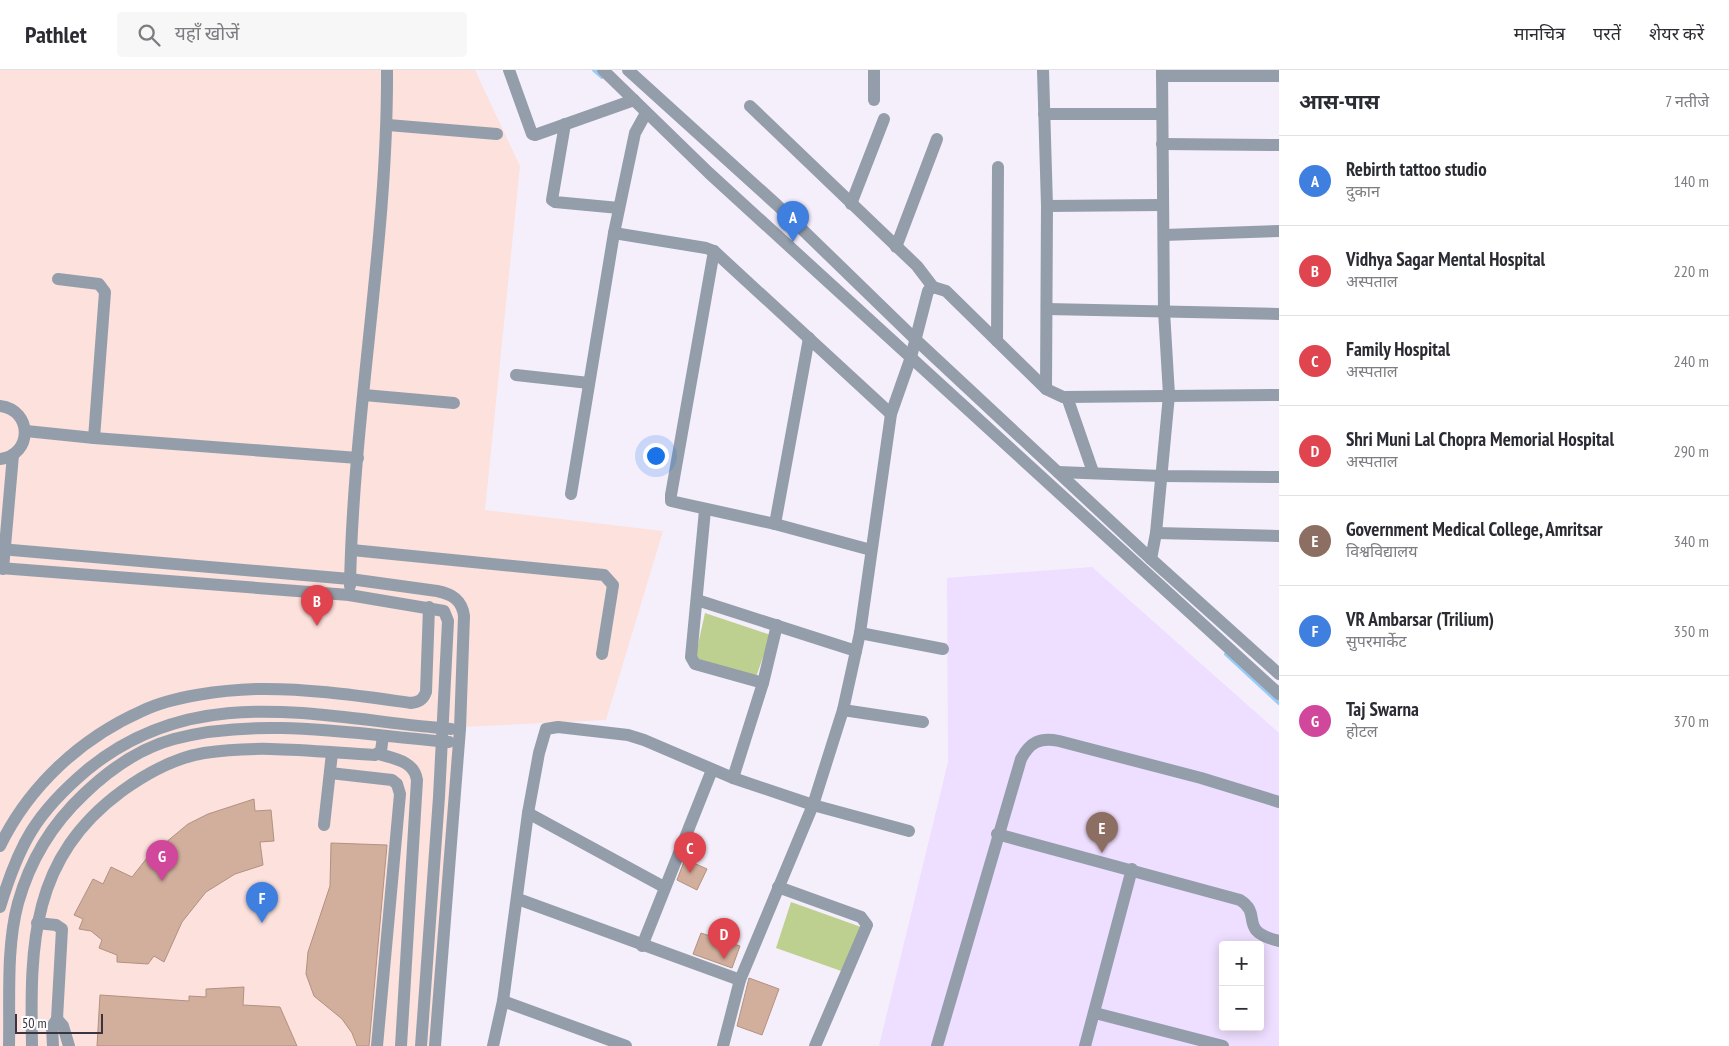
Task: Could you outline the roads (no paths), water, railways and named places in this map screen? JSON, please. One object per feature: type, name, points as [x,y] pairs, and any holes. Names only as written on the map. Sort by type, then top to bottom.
[{"type":"street","points":[[349,595],[358,458],[388,125],[387,70]]},
{"type":"street","points":[[509,70],[533,134],[536,135],[634,100]]},
{"type":"street","points":[[603,70],[646,113],[1279,694]]},
{"type":"street","points":[[628,70],[777,205],[914,338],[1151,559],[1279,674]]},
{"type":"street","points":[[874,70],[874,100]]},
{"type":"street","points":[[1043,70],[1048,206],[1046,389]]},
{"type":"street","points":[[1151,559],[1156,533],[1169,395],[1164,310],[1162,73],[1279,76]]},
{"type":"street","points":[[750,106],[917,266],[933,287],[946,291],[1046,389],[1057,396],[1279,395]]},
{"type":"street","points":[[571,494],[614,233],[636,130],[646,113]]},
{"type":"street","points":[[1044,114],[1162,114]]},
{"type":"street","points":[[851,204],[884,119]]},
{"type":"street","points":[[565,124],[553,201],[619,208]]},
{"type":"street","points":[[388,125],[497,134]]},
{"type":"street","points":[[896,247],[937,139]]},
{"type":"street","points":[[1162,144],[1279,145]]},
{"type":"street","points":[[997,341],[998,167]]},
{"type":"street","points":[[1048,206],[1163,205]]},
{"type":"street","points":[[1164,235],[1279,231]]},
{"type":"street","points":[[614,233],[706,248],[714,251],[891,414]]},
{"type":"street","points":[[714,251],[670,498],[673,502],[775,524],[872,550]]},
{"type":"street","points":[[58,279],[99,284],[104,292],[94,438]]},
{"type":"street","points":[[723,1046],[740,980],[813,805],[843,710],[860,633],[891,414],[911,357],[925,294],[933,287]]},
{"type":"street","points":[[1047,309],[1164,310],[1279,314]]},
{"type":"street","points":[[775,524],[809,338]]},
{"type":"street","points":[[516,374],[589,382]]},
{"type":"street","points":[[364,395],[454,403]]},
{"type":"street","points":[[1067,397],[1093,472]]},
{"type":"street","points":[[0,406],[11,409],[18,414],[26,430],[23,444],[13,455],[0,459]]},
{"type":"street","points":[[26,430],[94,438],[358,458]]},
{"type":"street","points":[[13,455],[2,549],[2,568],[349,595],[428,606],[439,609],[446,614],[464,614]]},
{"type":"street","points":[[1058,472],[1162,476],[1279,477]]},
{"type":"street","points":[[705,510],[690,651],[693,662],[763,683]]},
{"type":"street","points":[[1156,533],[1279,536]]},
{"type":"street","points":[[2,549],[350,579],[446,592],[461,603],[464,614],[460,730],[434,1046]]},
{"type":"street","points":[[352,550],[604,575],[613,585],[613,596],[602,654]]},
{"type":"street","points":[[696,600],[856,651]]},
{"type":"street","points":[[1,843],[19,812],[62,762],[103,732],[143,710],[199,695],[255,689],[334,693],[411,703],[418,702],[423,699],[426,692],[428,606]]},
{"type":"street","points":[[421,1046],[443,728],[448,621],[446,614]]},
{"type":"street","points":[[733,778],[763,683],[777,625]]},
{"type":"street","points":[[860,633],[943,648]]},
{"type":"street","points":[[0,907],[20,849],[27,835],[51,803],[101,759],[131,740],[161,726],[227,712],[267,710],[308,712],[460,730]]},
{"type":"street","points":[[843,710],[923,722]]},
{"type":"street","points":[[493,1046],[503,1001],[528,813],[544,733],[551,727],[628,735],[656,744],[733,778],[813,805],[909,831]]},
{"type":"street","points":[[9,1046],[12,954],[18,903],[34,860],[44,840],[74,803],[113,769],[141,752],[173,739],[249,728],[383,736],[459,743]]},
{"type":"street","points":[[380,754],[383,736]]},
{"type":"street","points":[[937,1046],[997,834],[1020,759],[1026,750],[1046,739],[1201,778],[1279,802]]},
{"type":"street","points":[[32,1046],[33,956],[37,923],[47,888],[63,853],[80,828],[112,799],[162,767],[191,756],[246,749],[380,754],[403,762],[414,769],[418,797],[401,1046]]},
{"type":"street","points":[[324,825],[332,753]]},
{"type":"street","points":[[642,946],[712,770]]},
{"type":"street","points":[[330,773],[392,780],[397,784],[400,794],[377,1046]]},
{"type":"street","points":[[418,797],[439,797]]},
{"type":"street","points":[[528,813],[664,887]]},
{"type":"street","points":[[997,834],[1132,869],[1240,900],[1249,908],[1253,926],[1259,934],[1279,941]]},
{"type":"street","points":[[1085,1046],[1132,869]]},
{"type":"street","points":[[778,887],[861,917],[866,924],[815,1046]]},
{"type":"street","points":[[518,899],[642,946],[740,980]]},
{"type":"street","points":[[37,923],[56,925],[62,929],[57,1019],[52,1027],[53,1046]]},
{"type":"street","points":[[12,954],[33,956]]},
{"type":"street","points":[[503,1001],[626,1046]]},
{"type":"street","points":[[1095,1013],[1223,1046]]},
{"type":"street","points":[[57,1019],[63,1026],[68,1046]]},
{"type":"waterway","points":[[594,70],[602,77]]},
{"type":"waterway","points":[[1226,654],[1279,703]]},
{"type":"place","name":"Rebirth tattoo studio","points":[[793,242]]},
{"type":"place","name":"Vidhya Sagar Mental Hospital","points":[[317,626]]},
{"type":"place","name":"Government Medical College, Amritsar","points":[[1102,853]]},
{"type":"place","name":"Family Hospital","points":[[690,873]]},
{"type":"place","name":"Taj Swarna","points":[[162,881]]},
{"type":"place","name":"VR Ambarsar (Trilium)","points":[[262,923]]},
{"type":"place","name":"Shri Muni Lal Chopra Memorial Hospital","points":[[724,959]]}]
